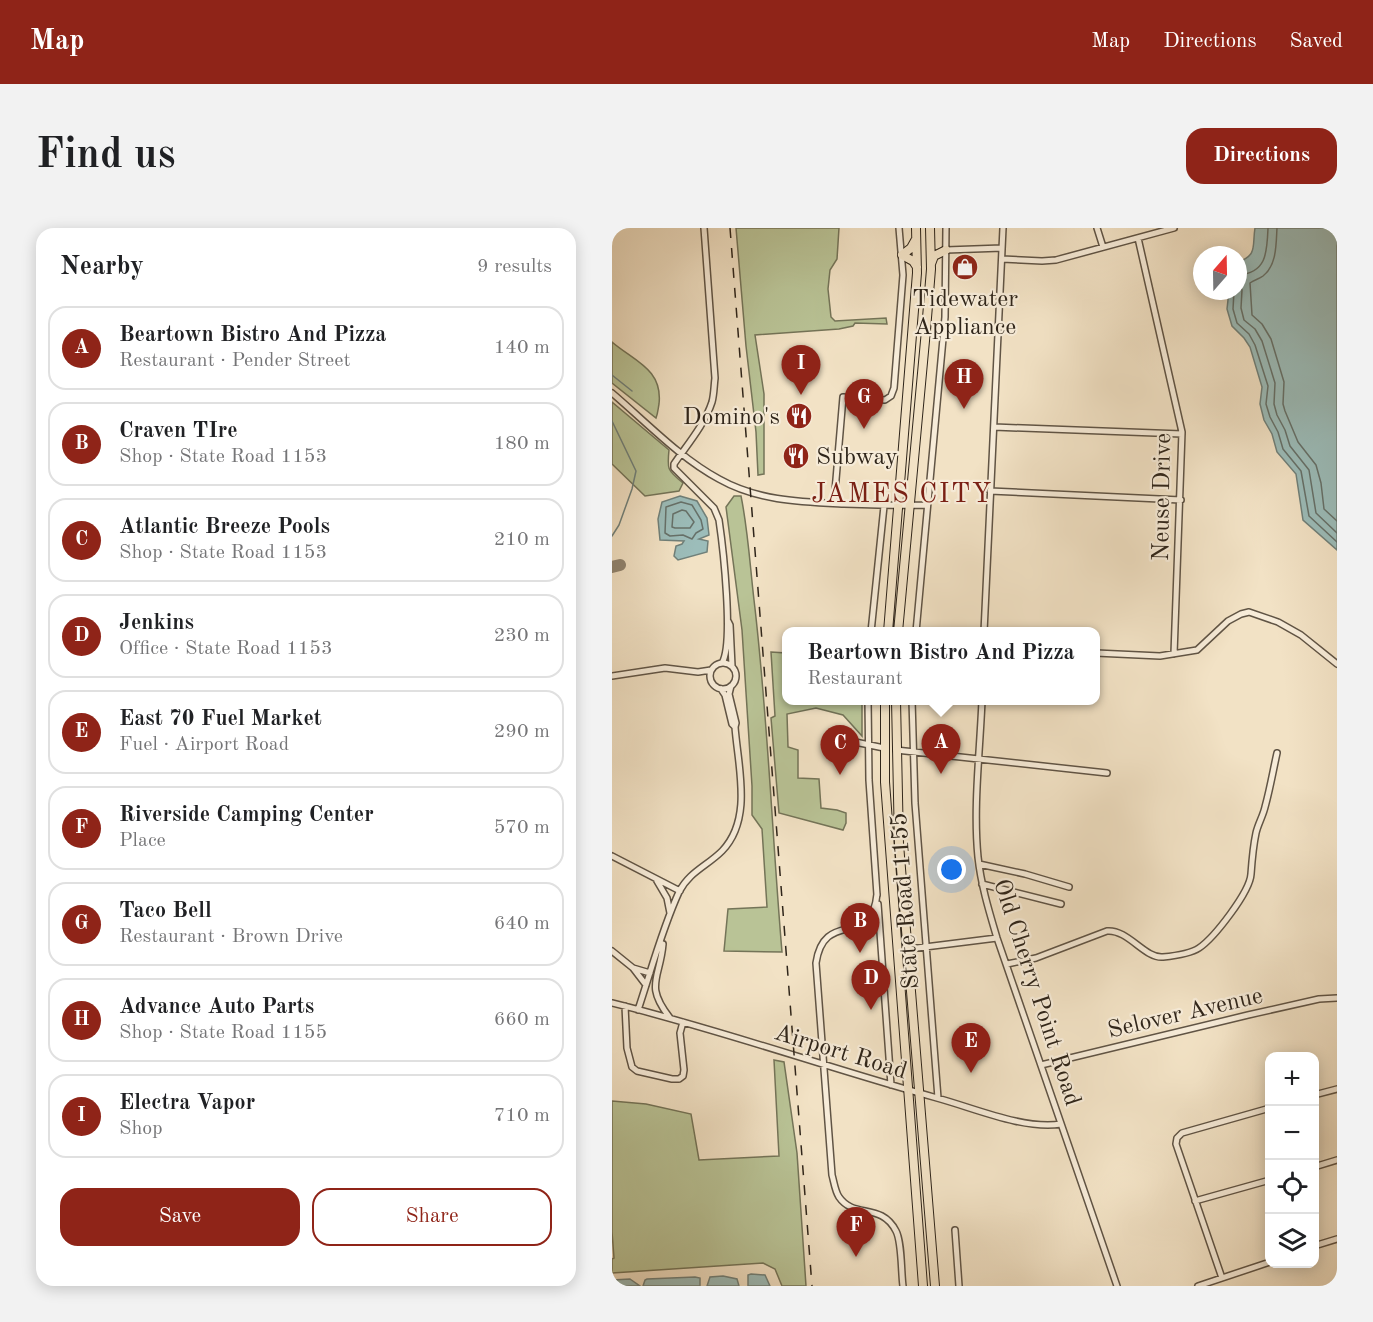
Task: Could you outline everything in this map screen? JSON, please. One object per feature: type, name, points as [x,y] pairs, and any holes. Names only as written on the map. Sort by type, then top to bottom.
[{"type":"highway","points":[[888,627],[917,267],[916,228]]},
{"type":"highway","points":[[930,232],[934,243],[946,250]]},
{"type":"highway","points":[[898,627],[931,269],[930,232]]},
{"type":"highway","points":[[917,238],[911,248],[902,255],[913,261],[917,267]]},
{"type":"highway","points":[[931,269],[934,256],[946,250]]},
{"type":"highway","points":[[885,705],[886,804],[923,1286]]},
{"type":"highway","points":[[896,705],[899,844],[934,1286]]},
{"type":"street","points":[[704,228],[715,378],[713,400],[706,416],[674,464],[676,471],[714,508],[719,520],[728,621],[726,653],[722,663]]},
{"type":"street","points":[[834,503],[843,397],[885,400],[893,392],[903,276],[899,228]]},
{"type":"street","points":[[916,627],[945,317],[946,228]]},
{"type":"street","points":[[984,627],[1003,228]]},
{"type":"street","points":[[1097,228],[1103,247]]},
{"type":"street","points":[[1002,259],[1049,261],[1174,228]]},
{"type":"street","name":"Neuse Drive","points":[[1138,238],[1182,434],[1174,654]]},
{"type":"street","points":[[946,250],[1002,248]]},
{"type":"street","points":[[612,393],[682,453],[710,474],[738,489],[781,500],[884,506],[927,505]]},
{"type":"street","points":[[994,427],[1182,434]]},
{"type":"street","points":[[990,491],[1181,500]]},
{"type":"street","points":[[872,627],[884,506]]},
{"type":"street","points":[[1100,653],[1160,656],[1197,650],[1228,621],[1249,612],[1278,622],[1301,635],[1337,664]]},
{"type":"street","points":[[638,1010],[680,891],[694,872],[729,843],[740,820],[742,802],[736,723],[729,694],[735,675],[730,660],[728,621]]},
{"type":"street","points":[[612,676],[664,668],[699,672],[711,670],[722,663],[732,667]]},
{"type":"street","points":[[711,670],[711,682],[725,694],[735,727]]},
{"type":"street","points":[[720,689],[731,686]]},
{"type":"street","points":[[868,705],[870,803],[891,1085]]},
{"type":"street","name":"State Road 1155","points":[[912,705],[912,753],[938,1098]]},
{"type":"street","name":"Old Cherry Point Road","points":[[982,705],[976,830],[982,884],[998,938],[1117,1286]]},
{"type":"street","points":[[831,737],[884,748]]},
{"type":"street","points":[[896,750],[1107,773]]},
{"type":"street","points":[[1007,964],[1036,958],[1107,931],[1116,931],[1125,935],[1133,944],[1159,958],[1193,951],[1200,947],[1237,904],[1251,876],[1250,868],[1257,830],[1265,807],[1276,753]]},
{"type":"street","points":[[612,856],[680,891]]},
{"type":"street","points":[[979,864],[1025,874],[1070,888]]},
{"type":"street","points":[[656,879],[667,898],[671,915]]},
{"type":"street","points":[[982,884],[1061,904]]},
{"type":"street","points":[[877,894],[872,916],[859,926],[833,932],[823,941],[816,963],[832,1175],[837,1195],[854,1208],[879,1213],[888,1219],[897,1233],[903,1286]]},
{"type":"street","points":[[663,938],[655,986],[657,999],[670,1018]]},
{"type":"street","points":[[909,949],[998,938]]},
{"type":"street","points":[[612,951],[633,968],[646,986]]},
{"type":"street","points":[[633,968],[650,973]]},
{"type":"street","name":"Selover Avenue","points":[[1041,1065],[1248,1015],[1319,999],[1337,998]]},
{"type":"street","name":"Airport Road","points":[[612,1003],[1032,1124],[1049,1126],[1062,1124]]},
{"type":"street","points":[[625,1006],[629,1062],[637,1071],[643,1073],[676,1079],[683,1076],[680,1032],[683,1022]]},
{"type":"street","points":[[1319,1094],[1337,1089]]},
{"type":"street","points":[[1222,1278],[1176,1144],[1177,1138],[1182,1133],[1265,1109]]},
{"type":"street","points":[[1319,1165],[1337,1160]]},
{"type":"street","points":[[1195,1201],[1265,1181]]},
{"type":"street","points":[[955,1230],[959,1286]]},
{"type":"street","points":[[1319,1244],[1337,1239]]},
{"type":"street","points":[[1198,1286],[1265,1263]]},
{"type":"green space","points":[[736,228],[839,228],[837,259],[830,270],[828,289],[831,317],[835,321],[886,318],[887,324],[855,323],[853,326],[839,329],[755,335],[764,394],[764,474],[758,475],[756,432]]},
{"type":"green space","points":[[612,342],[652,374],[659,392],[656,418],[612,383]]},
{"type":"green space","points":[[612,402],[669,450],[669,469],[683,483],[679,491],[645,496],[612,464]]},
{"type":"green space","points":[[734,496],[741,496],[759,644],[782,952],[724,951],[728,909],[767,907],[762,829],[752,815],[742,630],[726,507]]},
{"type":"green space","points":[[771,652],[782,653],[782,705],[862,705],[862,736],[843,715],[816,708],[787,714],[788,747],[798,750],[798,778],[819,779],[821,808],[846,813],[843,830],[779,813],[771,718],[775,716]]},
{"type":"green space","points":[[774,1060],[784,1062],[797,1153],[806,1286],[782,1286],[775,1269],[763,1263],[612,1273],[612,1259],[614,1258],[612,1101],[646,1104],[691,1114],[699,1160],[779,1156]]},
{"type":"water","points":[[1255,228],[1337,228],[1337,550],[1303,520],[1296,474],[1277,452],[1272,434],[1264,420],[1260,404],[1262,387],[1250,347],[1232,326],[1227,309],[1228,300],[1247,300],[1247,257],[1254,245]]},
{"type":"water","points":[[680,496],[697,501],[707,518],[709,535],[699,539],[708,541],[707,552],[678,560],[674,556],[676,546],[684,541],[660,540],[658,519],[662,502]]},
{"type":"water","points":[[748,1275],[765,1275],[770,1286],[748,1286]]},
{"type":"water","points":[[723,1276],[737,1279],[739,1286],[707,1286],[710,1277]]},
{"type":"water","points":[[700,1278],[700,1286],[643,1286],[647,1279]]},
{"type":"water","points":[[630,1279],[640,1286],[612,1286],[612,1280]]},
{"type":"waterway","points":[[612,375],[632,391]]},
{"type":"waterway","points":[[612,421],[636,471],[619,525],[612,536]]},
{"type":"taxiway","points":[[612,567],[620,565]]},
{"type":"railway","points":[[730,228],[812,1286]]},
{"type":"place","name":"Tidewater Appliance","points":[[965,267]]},
{"type":"place","name":"Electra Vapor","points":[[801,395]]},
{"type":"place","name":"Advance Auto Parts","points":[[964,409]]},
{"type":"place","name":"Domino's","points":[[799,416]]},
{"type":"place","name":"Taco Bell","points":[[864,429]]},
{"type":"place","name":"Subway","points":[[796,456]]},
{"type":"place","name":"Beartown Bistro And Pizza","points":[[941,774]]},
{"type":"place","name":"Atlantic Breeze Pools","points":[[840,775]]},
{"type":"place","name":"Craven TIre","points":[[860,953]]},
{"type":"place","name":"Jenkins","points":[[871,1010]]},
{"type":"place","name":"East 70 Fuel Market","points":[[971,1073]]},
{"type":"place","name":"Riverside Camping Center","points":[[856,1257]]},
{"type":"district","name":"JAMES CITY","points":[[902,493]]}]
